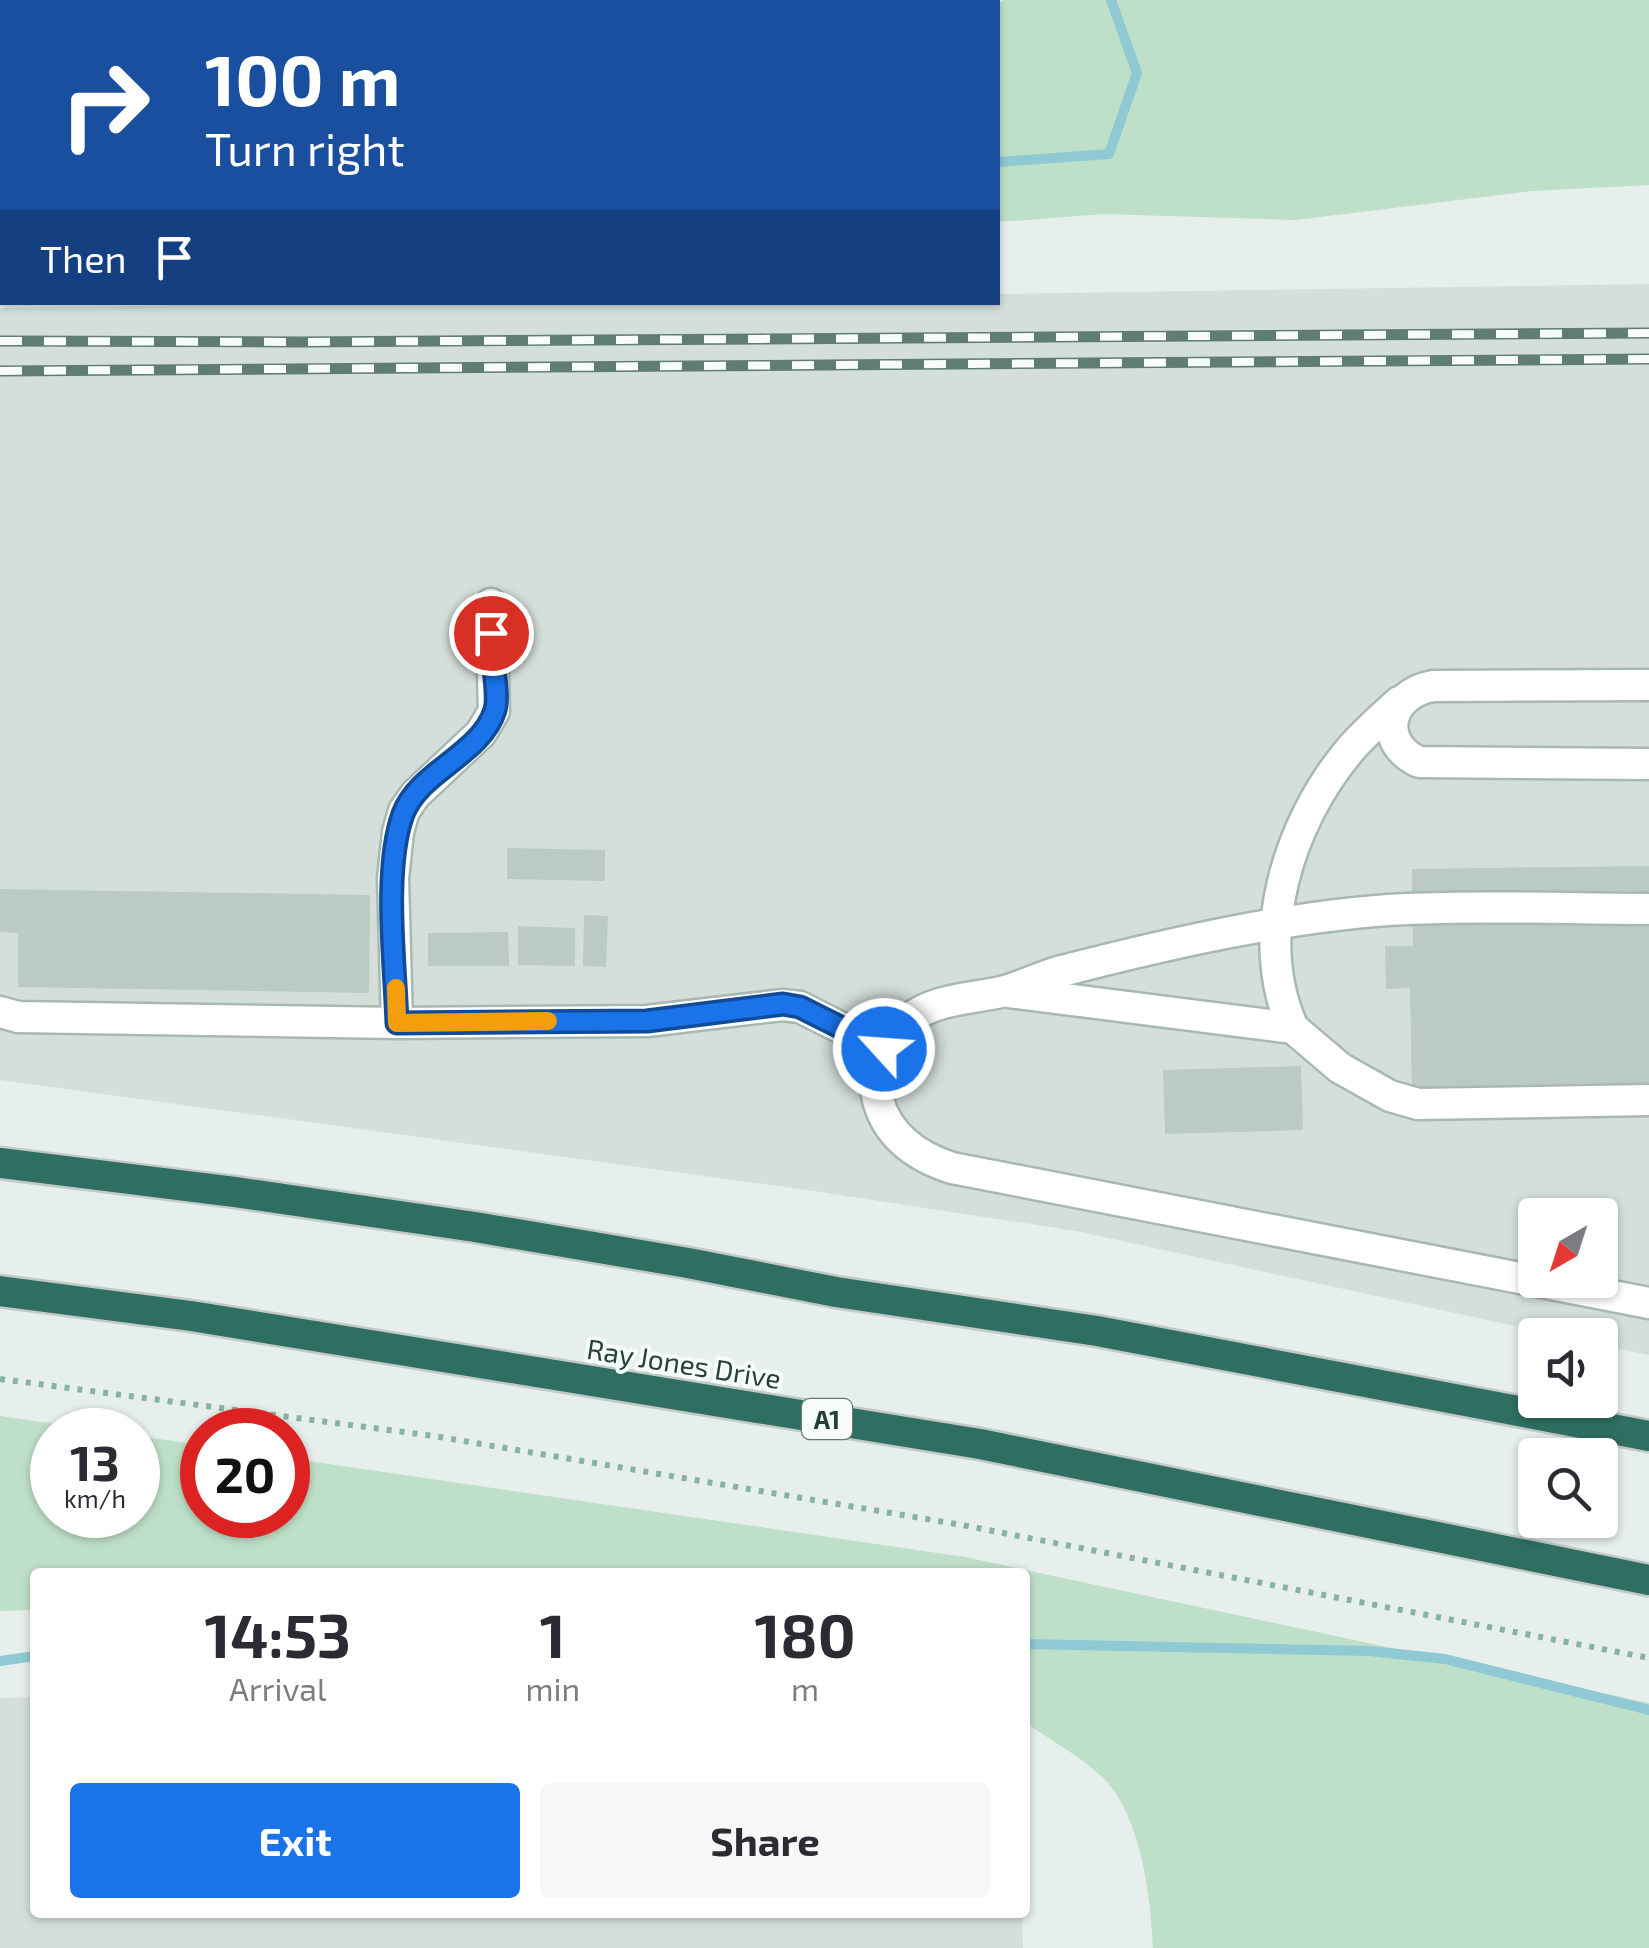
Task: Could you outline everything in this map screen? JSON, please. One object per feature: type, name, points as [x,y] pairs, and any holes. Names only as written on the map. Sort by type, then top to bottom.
[{"type":"highway","points":[[0,1164],[475,1226],[836,1292],[1097,1331],[1649,1436]]},
{"type":"highway","name":"Ray Jones Drive","points":[[0,1290],[211,1319],[980,1444],[1649,1580]]},
{"type":"lane","points":[[397,1023],[392,878],[398,832],[404,811],[415,794],[481,733],[494,712],[492,604]]},
{"type":"lane","points":[[1649,685],[1432,686],[1406,697],[1347,754],[1322,790],[1297,838],[1276,926],[1277,985],[1293,1028],[1340,1068],[1405,1102],[1649,1100]]},
{"type":"lane","points":[[1406,697],[1394,712],[1394,737],[1408,757],[1419,762],[1649,764]]},
{"type":"lane","points":[[1649,909],[1406,909],[1276,926],[1056,973],[921,1012],[894,1033],[884,1049],[876,1077],[876,1091],[890,1126],[913,1151],[952,1168],[1649,1303]]},
{"type":"lane","points":[[1001,992],[1293,1028]]},
{"type":"lane","points":[[0,1012],[18,1017],[397,1023],[647,1021],[783,1004],[800,1007],[884,1049]]},
{"type":"path","points":[[0,1378],[434,1436],[962,1525],[1649,1658]]},
{"type":"shaded area","points":[[1649,284],[1649,1355],[1618,1349],[1618,1318],[1518,1318],[1518,1327],[1076,1231],[807,1190],[0,1080],[0,308],[1000,305],[1000,294]]},
{"type":"shaded area","points":[[30,1697],[30,1918],[1022,1918],[1023,1948],[0,1948],[0,1698]]},
{"type":"green space","points":[[1649,0],[1649,185],[1532,191],[1296,220],[1104,214],[1000,222],[1000,2]]},
{"type":"green space","points":[[0,1416],[30,1420],[30,1538],[160,1538],[160,1439],[180,1442],[180,1538],[310,1538],[310,1461],[965,1557],[1017,1568],[30,1568],[30,1610],[0,1611]]},
{"type":"green space","points":[[1030,1571],[1649,1703],[1649,1948],[1153,1948],[1150,1905],[1135,1834],[1115,1793],[1102,1777],[1030,1725]]},
{"type":"building","points":[[507,848],[605,850],[605,881],[507,879]]},
{"type":"building","points":[[1649,866],[1649,1090],[1412,1092],[1410,988],[1386,989],[1385,946],[1413,946],[1412,869]]},
{"type":"building","points":[[0,889],[370,895],[369,993],[18,987],[18,933],[0,932]]},
{"type":"building","points":[[584,915],[608,916],[606,967],[583,966]]},
{"type":"building","points":[[518,926],[575,928],[575,966],[518,965]]},
{"type":"building","points":[[508,932],[509,966],[428,966],[428,933]]},
{"type":"building","points":[[1301,1066],[1303,1130],[1165,1134],[1163,1070]]},
{"type":"waterway","points":[[1000,162],[1109,154],[1137,73],[1111,0]]},
{"type":"waterway","points":[[1030,1644],[1369,1651],[1445,1659],[1649,1710]]},
{"type":"waterway","points":[[0,1661],[30,1657]]},
{"type":"railway","points":[[0,341],[1649,333]]},
{"type":"railway","points":[[0,371],[1649,359]]},
{"type":"slow traffic","points":[[396,988],[397,1023],[548,1021]]},
{"type":"route","points":[[491,633],[494,712],[481,733],[415,794],[404,811],[398,832],[392,878],[397,1023],[647,1021],[783,1004],[800,1007],[884,1049]]}]
